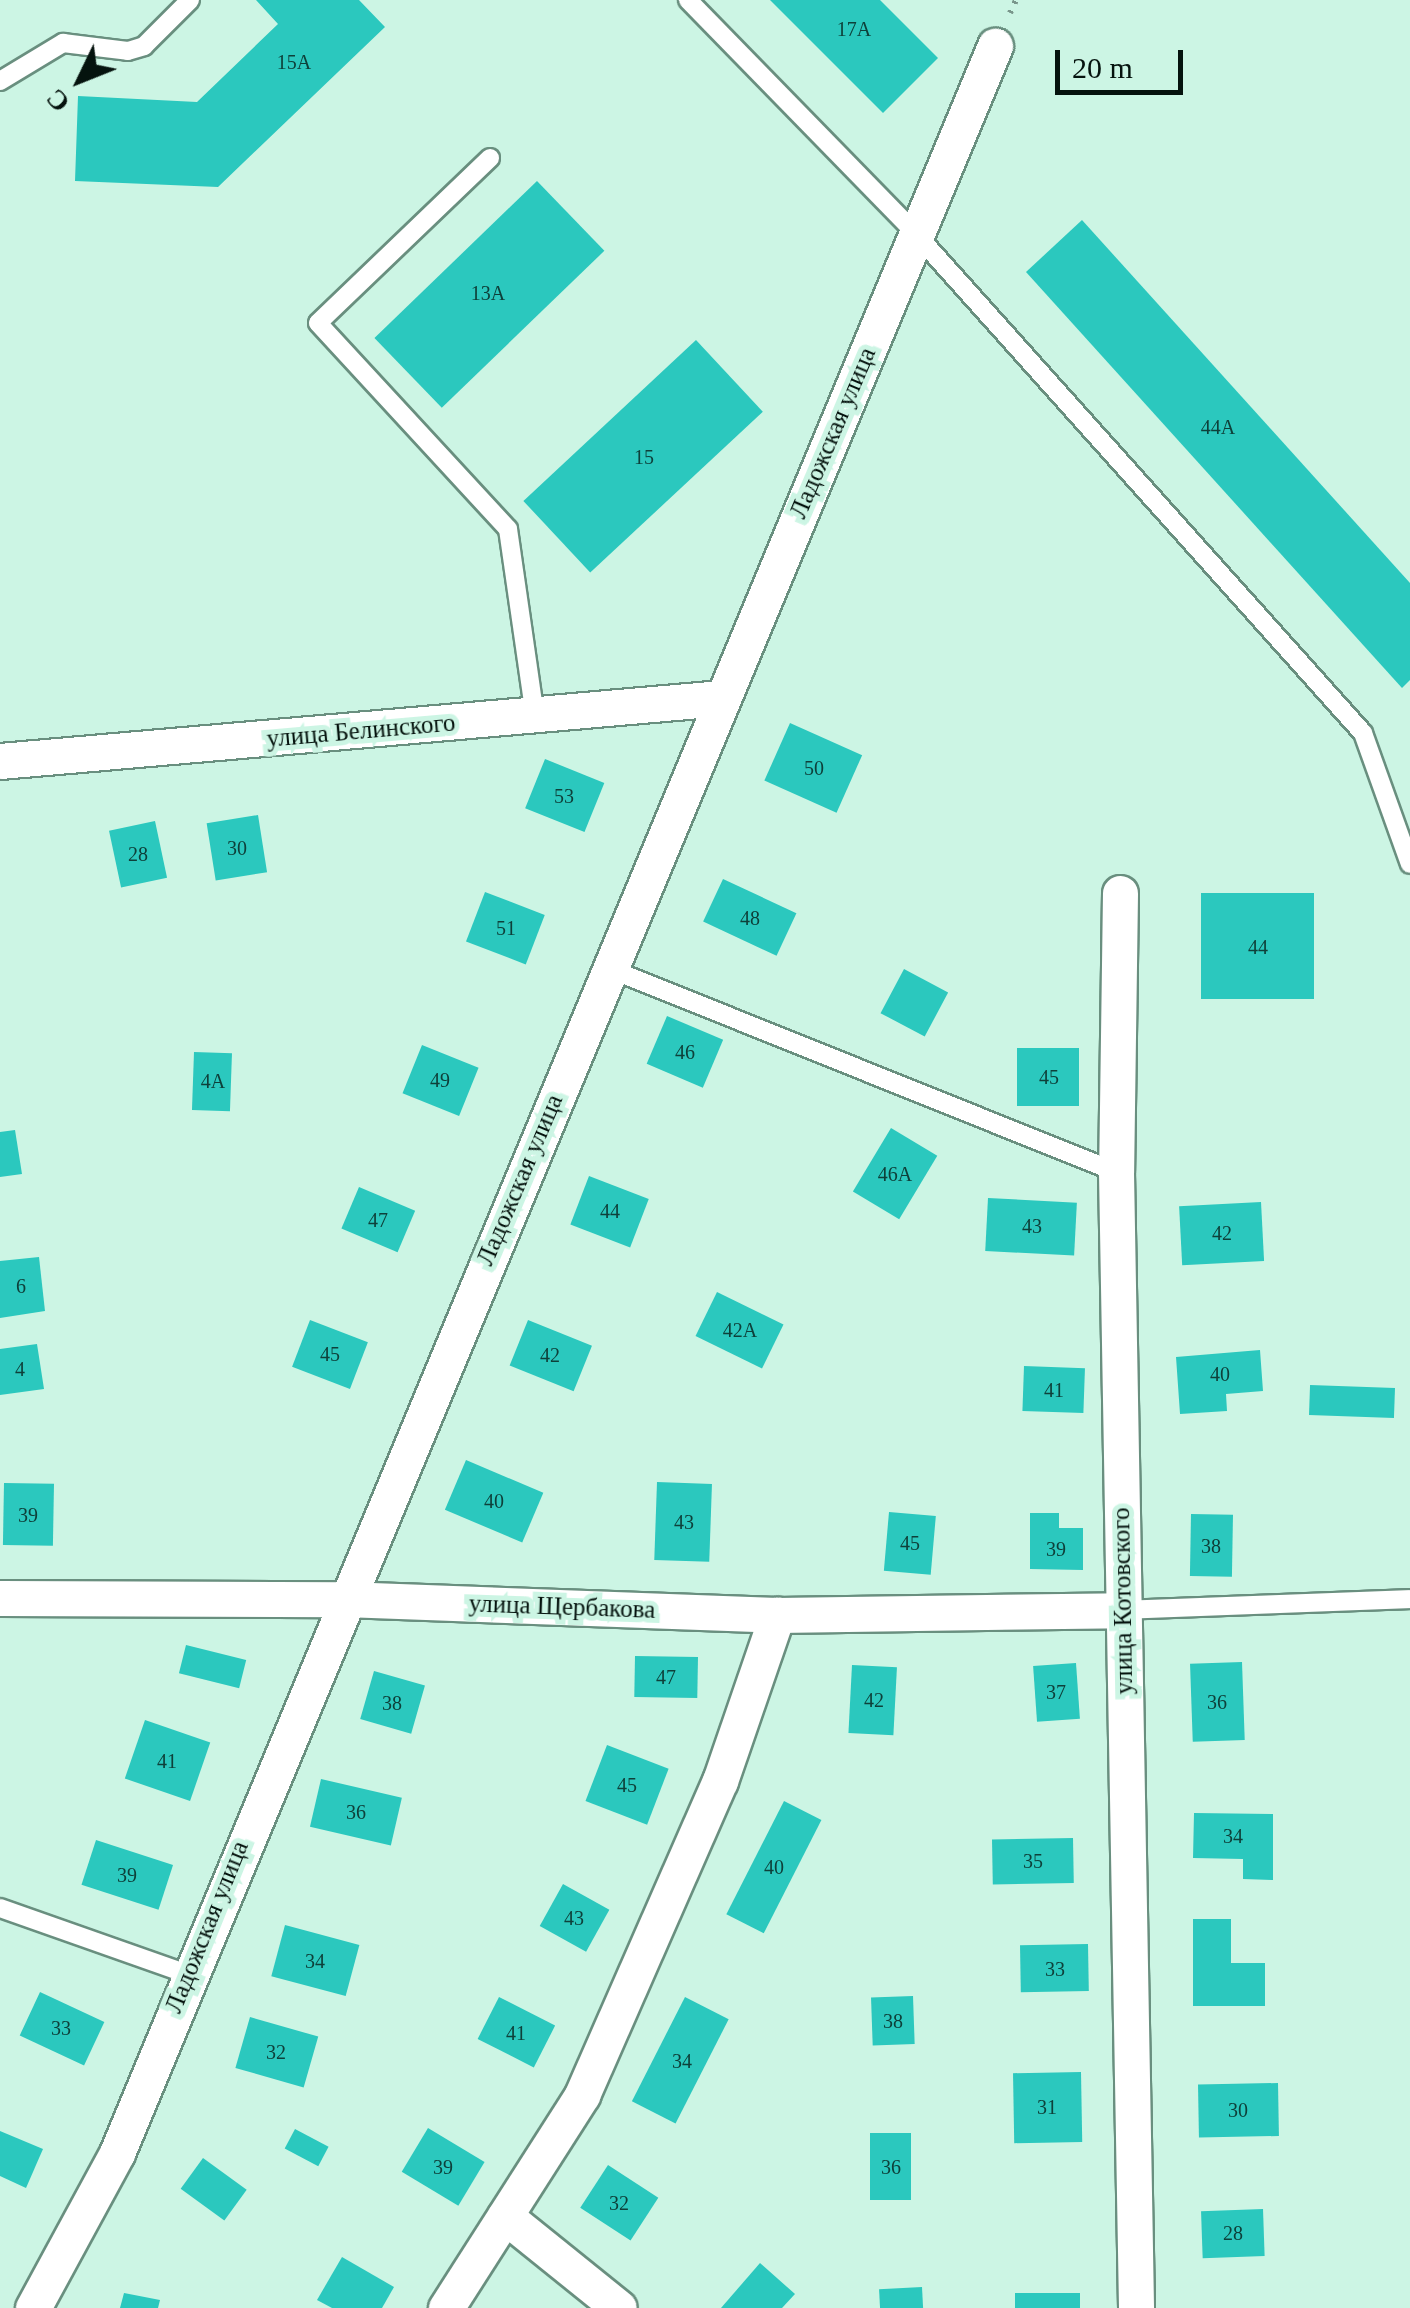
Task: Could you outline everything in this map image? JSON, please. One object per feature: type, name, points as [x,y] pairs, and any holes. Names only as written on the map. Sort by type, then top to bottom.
[{"type":"street","name":"Ладожская улица","points":[[34,2308],[118,2153],[187,1974],[995,46]]},
{"type":"street","name":"улица Белинского","points":[[0,761],[721,698]]},
{"type":"street","name":"улица Котовского","points":[[1120,893],[1116,1172],[1136,2308]]},
{"type":"street","name":"улица Щербакова","points":[[0,1598],[344,1599],[777,1615],[1123,1610]]},
{"type":"street","points":[[446,2308],[582,2094],[720,1781],[777,1615]]},
{"type":"street","points":[[505,2216],[619,2308]]},
{"type":"lane","points":[[0,81],[63,42],[128,51],[144,46],[190,0]]},
{"type":"lane","points":[[688,0],[916,234],[1364,733],[1410,864]]},
{"type":"lane","points":[[490,158],[318,323],[508,529],[535,716]]},
{"type":"lane","points":[[608,968],[1116,1172]]},
{"type":"lane","points":[[1123,1610],[1410,1600]]},
{"type":"lane","points":[[0,1908],[187,1974]]},
{"type":"building","points":[[256,0],[359,0],[385,27],[218,187],[75,181],[78,96],[197,102],[278,24]]},
{"type":"building","points":[[770,0],[880,0],[938,58],[883,113]]},
{"type":"building","points":[[537,181],[604,251],[442,408],[374,338]]},
{"type":"building","points":[[1082,220],[1410,583],[1410,680],[1402,688],[1026,272]]},
{"type":"building","points":[[696,340],[763,412],[590,573],[523,501]]},
{"type":"building","points":[[790,723],[862,755],[837,813],[764,781]]},
{"type":"building","points":[[545,759],[604,783],[584,832],[525,808]]},
{"type":"building","points":[[258,815],[267,872],[216,880],[207,823]]},
{"type":"building","points":[[155,821],[167,878],[121,888],[109,831]]},
{"type":"building","points":[[723,879],[796,913],[777,956],[703,922]]},
{"type":"building","points":[[485,892],[545,915],[526,964],[466,941]]},
{"type":"building","points":[[1201,893],[1314,893],[1314,999],[1201,999]]},
{"type":"building","points":[[904,969],[948,992],[925,1037],[881,1013]]},
{"type":"building","points":[[667,1016],[723,1040],[703,1088],[647,1064]]},
{"type":"building","points":[[422,1045],[479,1068],[459,1116],[403,1093]]},
{"type":"building","points":[[1017,1048],[1079,1048],[1079,1106],[1017,1106]]},
{"type":"building","points":[[194,1052],[232,1053],[230,1111],[192,1110]]},
{"type":"building","points":[[891,1128],[937,1156],[899,1219],[853,1191]]},
{"type":"building","points":[[15,1130],[22,1174],[0,1177],[0,1132]]},
{"type":"building","points":[[589,1176],[649,1199],[630,1247],[570,1225]]},
{"type":"building","points":[[359,1187],[415,1211],[398,1252],[341,1228]]},
{"type":"building","points":[[988,1198],[1077,1203],[1074,1256],[985,1251]]},
{"type":"building","points":[[1261,1202],[1264,1261],[1182,1265],[1179,1206]]},
{"type":"building","points":[[39,1257],[45,1311],[0,1318],[0,1261]]},
{"type":"building","points":[[717,1292],[784,1324],[762,1368],[696,1336]]},
{"type":"building","points":[[310,1320],[368,1342],[350,1389],[292,1367]]},
{"type":"building","points":[[528,1320],[592,1346],[574,1391],[510,1365]]},
{"type":"building","points":[[37,1344],[44,1389],[0,1395],[0,1349]]},
{"type":"building","points":[[1260,1350],[1263,1391],[1226,1394],[1227,1411],[1180,1414],[1176,1357]]},
{"type":"building","points":[[1024,1366],[1085,1368],[1083,1413],[1022,1411]]},
{"type":"building","points":[[1310,1385],[1395,1388],[1394,1418],[1309,1415]]},
{"type":"building","points":[[466,1460],[543,1493],[522,1543],[445,1510]]},
{"type":"building","points":[[657,1482],[712,1484],[709,1562],[654,1560]]},
{"type":"building","points":[[4,1483],[54,1484],[53,1546],[3,1545]]},
{"type":"building","points":[[889,1512],[936,1516],[931,1575],[884,1571]]},
{"type":"building","points":[[1030,1513],[1059,1513],[1059,1528],[1083,1528],[1083,1570],[1030,1569]]},
{"type":"building","points":[[1191,1514],[1233,1515],[1232,1577],[1190,1576]]},
{"type":"building","points":[[186,1645],[246,1660],[239,1688],[179,1673]]},
{"type":"building","points":[[635,1656],[698,1657],[697,1698],[634,1697]]},
{"type":"building","points":[[1242,1662],[1245,1740],[1193,1742],[1190,1664]]},
{"type":"building","points":[[1076,1663],[1080,1719],[1037,1722],[1033,1666]]},
{"type":"building","points":[[852,1665],[897,1667],[893,1735],[848,1733]]},
{"type":"building","points":[[374,1671],[425,1686],[411,1734],[360,1719]]},
{"type":"building","points":[[145,1720],[210,1742],[190,1801],[125,1779]]},
{"type":"building","points":[[607,1745],[669,1769],[647,1825],[585,1801]]},
{"type":"building","points":[[321,1779],[402,1798],[391,1845],[310,1827]]},
{"type":"building","points":[[784,1801],[821,1820],[764,1933],[726,1914]]},
{"type":"building","points":[[1194,1813],[1273,1814],[1273,1880],[1243,1879],[1243,1859],[1193,1858]]},
{"type":"building","points":[[1073,1838],[1074,1883],[993,1884],[992,1839]]},
{"type":"building","points":[[96,1840],[173,1865],[159,1910],[81,1885]]},
{"type":"building","points":[[563,1884],[609,1910],[586,1952],[540,1926]]},
{"type":"building","points":[[1193,1919],[1231,1919],[1231,1963],[1265,1963],[1265,2006],[1193,2006]]},
{"type":"building","points":[[285,1925],[359,1945],[346,1996],[271,1976]]},
{"type":"building","points":[[1088,1944],[1089,1991],[1021,1992],[1020,1945]]},
{"type":"building","points":[[40,1992],[104,2022],[84,2066],[20,2036]]},
{"type":"building","points":[[913,1996],[915,2044],[873,2045],[871,1997]]},
{"type":"building","points":[[499,1997],[555,2026],[534,2067],[478,2039]]},
{"type":"building","points":[[685,1997],[729,2019],[676,2123],[632,2101]]},
{"type":"building","points":[[250,2017],[318,2037],[304,2088],[235,2068]]},
{"type":"building","points":[[1081,2072],[1082,2142],[1014,2143],[1013,2073]]},
{"type":"building","points":[[1278,2083],[1279,2136],[1199,2137],[1198,2084]]},
{"type":"building","points":[[428,2128],[485,2162],[458,2206],[402,2172]]},
{"type":"building","points":[[295,2129],[329,2147],[318,2166],[285,2148]]},
{"type":"building","points":[[0,2131],[43,2149],[26,2188],[0,2176]]},
{"type":"building","points":[[870,2133],[911,2133],[911,2200],[870,2200]]},
{"type":"building","points":[[203,2158],[247,2190],[224,2220],[181,2189]]},
{"type":"building","points":[[608,2165],[658,2198],[631,2240],[580,2208]]},
{"type":"building","points":[[1263,2209],[1265,2256],[1203,2258],[1201,2211]]},
{"type":"building","points":[[342,2257],[394,2287],[382,2308],[332,2308],[317,2300]]},
{"type":"building","points":[[760,2263],[795,2294],[782,2308],[721,2308]]},
{"type":"building","points":[[922,2287],[923,2308],[880,2308],[879,2289]]},
{"type":"building","points":[[124,2293],[160,2300],[158,2308],[120,2308]]},
{"type":"building","points":[[1015,2293],[1080,2293],[1080,2308],[1015,2308]]}]
